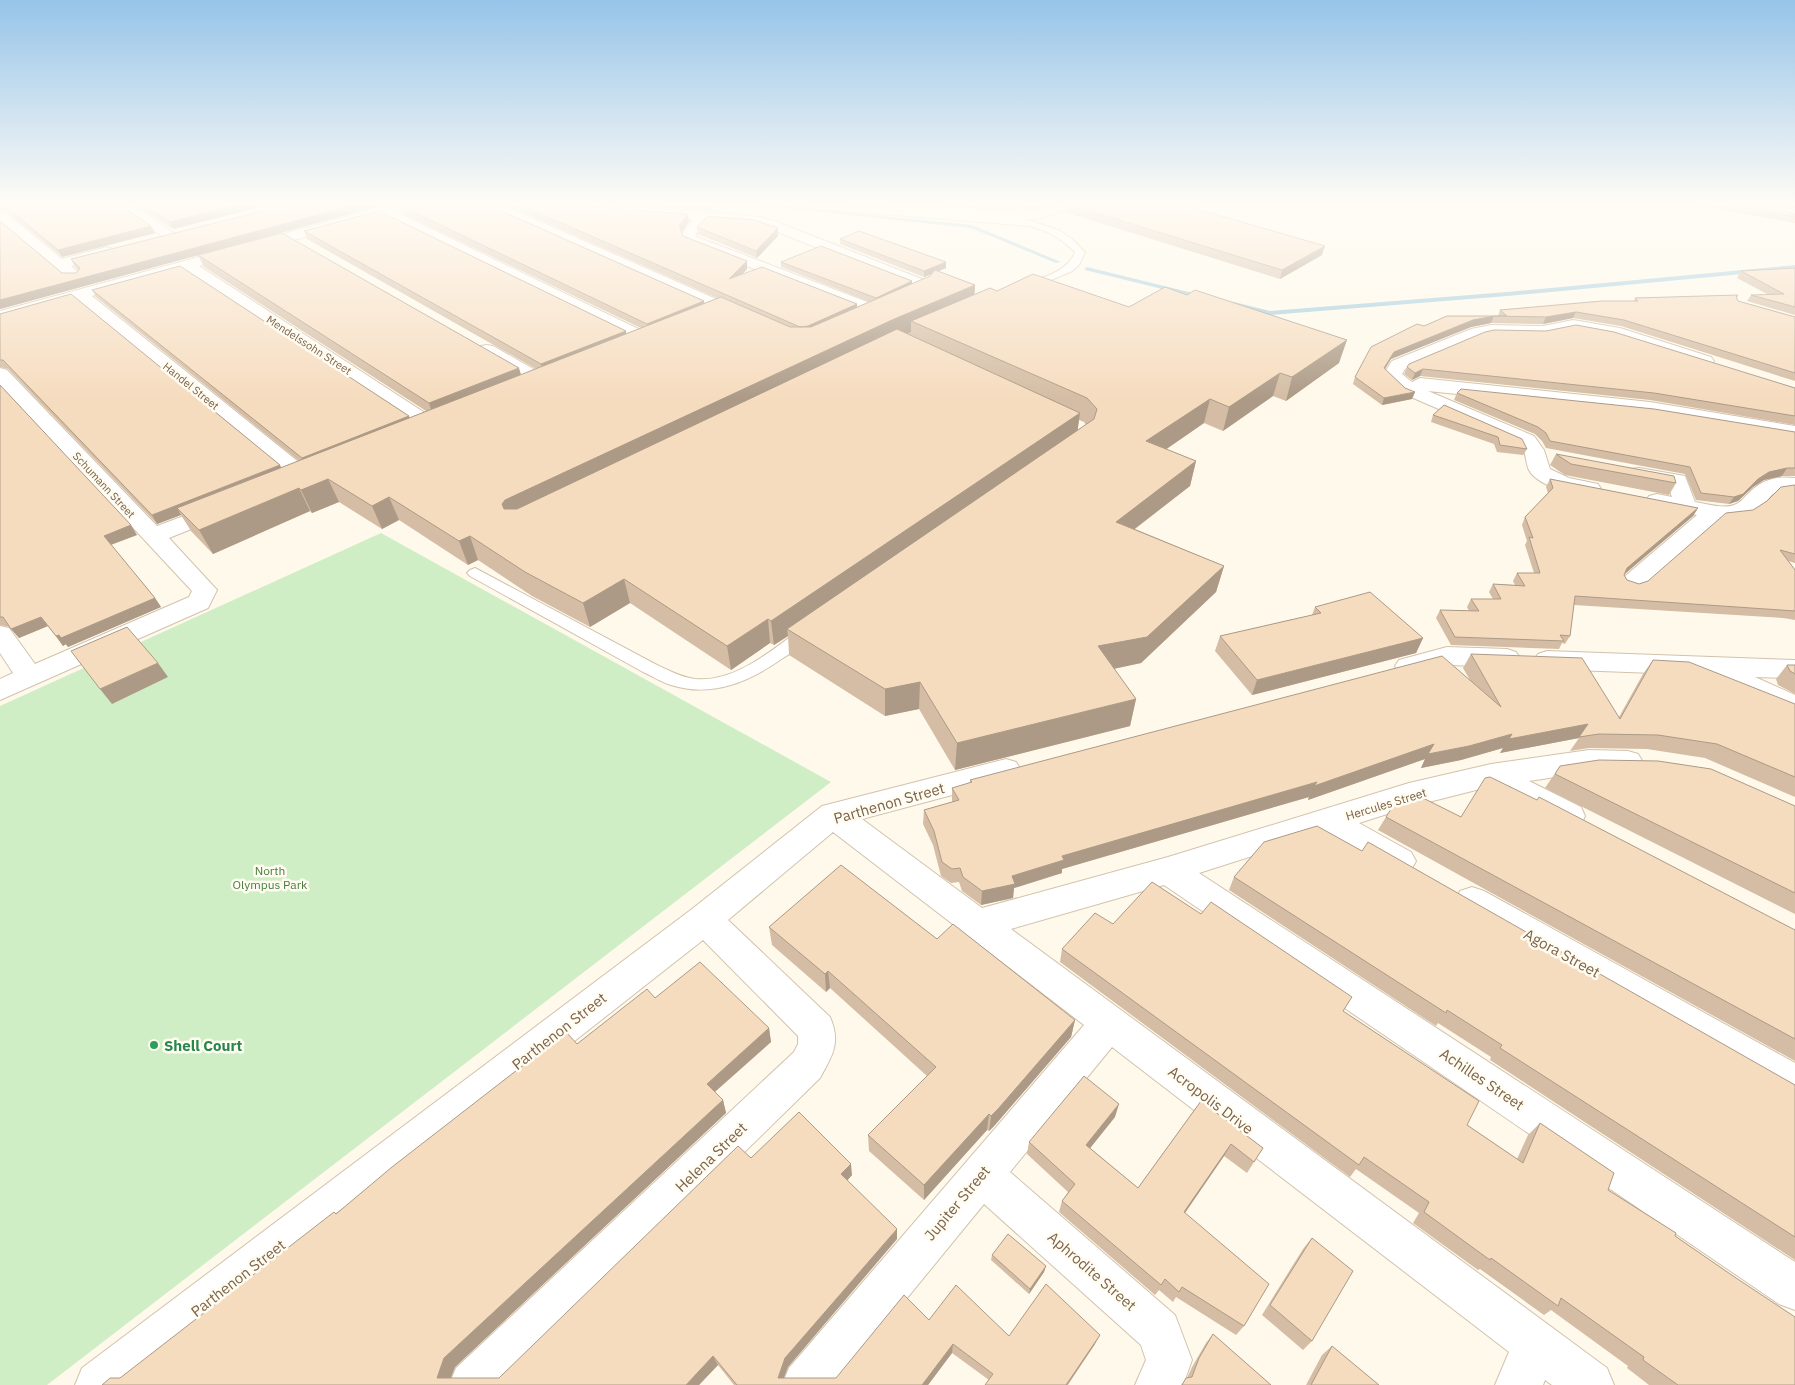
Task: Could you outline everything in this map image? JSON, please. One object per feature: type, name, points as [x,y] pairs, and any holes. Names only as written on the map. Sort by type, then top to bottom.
[{"type":"street","name":"Handel Street","points":[[65,270],[86,293],[294,480],[321,470]]},
{"type":"street","points":[[0,316],[169,270]]},
{"type":"street","name":"Mendelssohn Street","points":[[194,270],[441,422],[414,433]]},
{"type":"street","points":[[510,270],[656,337],[621,350]]},
{"type":"street","points":[[636,270],[759,325]]},
{"type":"street","points":[[768,270],[877,312]]},
{"type":"street","points":[[853,322],[923,291],[926,287],[923,284],[886,270]]},
{"type":"street","points":[[699,320],[725,309]]},
{"type":"street","points":[[1610,492],[1558,482],[1545,476],[1539,471],[1546,457],[1515,433],[1411,390],[1392,375],[1398,365],[1477,333],[1491,330],[1543,331],[1564,326],[1585,326],[1614,332],[1721,366]]},
{"type":"street","points":[[474,343],[542,382]]},
{"type":"street","name":"Schumann Street","points":[[0,374],[205,590],[199,602],[30,677]]},
{"type":"street","points":[[1401,382],[1656,409],[1795,432]]},
{"type":"street","points":[[1622,471],[1677,481],[1686,506]]},
{"type":"street","points":[[1638,498],[1728,513],[1748,508],[1764,489],[1771,484],[1795,484]]},
{"type":"street","points":[[153,536],[242,501]]},
{"type":"street","points":[[1633,582],[1715,512]]},
{"type":"street","points":[[0,634],[30,677],[0,690]]},
{"type":"street","points":[[1380,674],[1447,656],[1795,669]]},
{"type":"street","points":[[1705,666],[1795,706]]},
{"type":"street","name":"Hercules Street","points":[[979,924],[1168,870],[1409,795],[1490,775],[1589,761],[1657,763]]},
{"type":"street","name":"Parthenon Street","points":[[98,1385],[704,919],[833,815],[1034,763]]},
{"type":"street","points":[[1490,775],[1595,830]]},
{"type":"street","name":"Acropolis Drive","points":[[833,815],[1109,1023],[1528,1365],[1590,1385]]},
{"type":"street","name":"Agora Street","points":[[1330,821],[1795,1084]]},
{"type":"street","name":"Achilles Street","points":[[1168,870],[1795,1288]]},
{"type":"street","name":"Helena Street","points":[[473,1385],[806,1065],[817,1047],[817,1028],[704,919]]},
{"type":"street","name":"Jupiter Street","points":[[806,1385],[1109,1023]]},
{"type":"street","name":"Aphrodite Street","points":[[982,1174],[1160,1330],[1169,1360],[1159,1385]]},
{"type":"lane","points":[[1014,293],[1067,270]]},
{"type":"lane","points":[[475,572],[649,668],[679,682],[706,685],[738,678],[824,621]]},
{"type":"green space","name":"North Olympus Park","points":[[381,533],[831,782],[47,1385],[0,1385],[0,706]]},
{"type":"building","points":[[0,270],[58,270],[62,273],[76,273],[79,270],[113,270],[0,300]]},
{"type":"building","points":[[167,270],[186,270],[409,416],[302,458],[92,290]]},
{"type":"building","points":[[221,270],[346,270],[519,368],[429,403]]},
{"type":"building","points":[[373,270],[500,270],[626,331],[541,364]]},
{"type":"building","points":[[534,270],[633,270],[704,301],[647,324]]},
{"type":"building","points":[[668,270],[738,270],[729,279],[755,270],[769,270],[857,304],[808,326],[800,327]]},
{"type":"building","points":[[801,270],[882,270],[912,281],[876,298]]},
{"type":"building","points":[[935,270],[975,285],[892,320],[505,500],[502,504],[504,509],[517,509],[897,329],[1080,413],[771,621],[768,619],[727,646],[624,579],[583,603],[525,572],[470,536],[459,541],[389,497],[372,506],[328,479],[301,490],[299,488],[199,530],[177,508],[721,297],[790,327],[811,327],[930,276]]},
{"type":"building","points":[[1795,270],[1795,307],[1751,295],[1784,294],[1741,271]]},
{"type":"building","points":[[1033,274],[1129,307],[1165,287],[1187,295],[1195,290],[1347,340],[1292,377],[1280,373],[1229,407],[1210,399],[1146,441],[1196,461],[1116,522],[1224,566],[1147,637],[1098,646],[1136,699],[957,743],[920,682],[885,689],[787,629],[1094,419],[1097,409],[1087,398],[911,321],[990,288],[997,291]]},
{"type":"building","points":[[71,294],[280,465],[152,515],[3,360],[0,360],[0,314]]},
{"type":"building","points":[[1738,295],[1736,297],[1738,301],[1795,317],[1795,373],[1624,320],[1576,312],[1546,317],[1494,316],[1507,316],[1500,310],[1602,301],[1638,301],[1635,298]]},
{"type":"building","points":[[1447,316],[1494,316],[1473,320],[1394,352],[1384,368],[1405,388],[1415,392],[1384,398],[1355,377],[1371,347],[1417,324],[1424,326]]},
{"type":"building","points":[[1576,325],[1614,332],[1795,388],[1795,416],[1654,393],[1423,369],[1415,373],[1407,367],[1409,364],[1485,332],[1494,330],[1546,331]]},
{"type":"building","points":[[0,385],[131,525],[104,536],[155,598],[61,638],[59,635],[56,636],[41,617],[11,629],[3,617],[0,617]]},
{"type":"building","points":[[1461,389],[1654,409],[1795,432],[1795,468],[1769,472],[1758,479],[1743,494],[1734,497],[1701,493],[1690,467],[1550,441],[1546,433],[1538,427],[1457,393]]},
{"type":"building","points":[[1444,405],[1522,439],[1527,449],[1500,445],[1498,437],[1433,415]]},
{"type":"building","points":[[1556,454],[1674,476],[1676,483],[1571,464]]},
{"type":"building","points":[[1550,479],[1698,508],[1627,568],[1624,575],[1627,580],[1639,584],[1648,581],[1726,513],[1753,510],[1767,501],[1781,487],[1795,485],[1795,554],[1780,550],[1795,570],[1795,611],[1575,596],[1570,636],[1560,635],[1564,641],[1455,637],[1440,610],[1479,611],[1471,599],[1501,599],[1493,584],[1525,586],[1517,573],[1540,573],[1529,537],[1533,538],[1525,517],[1553,488]]},
{"type":"building","points":[[1370,592],[1423,638],[1257,680],[1220,636],[1321,613],[1315,607]]},
{"type":"building","points":[[127,627],[158,663],[100,689],[71,651]]},
{"type":"building","points":[[1471,654],[1582,658],[1620,719],[1653,660],[1689,662],[1795,704],[1795,777],[1717,744],[1658,735],[1599,734],[1579,737],[1588,724],[1509,739],[1512,734],[1469,746],[1428,754],[1434,744],[1314,786],[1317,782],[1062,856],[1064,860],[1012,876],[1015,884],[982,891],[963,877],[960,868],[952,869],[942,862],[934,831],[924,810],[959,800],[952,788],[972,782],[970,780],[1442,656],[1501,707]]},
{"type":"building","points":[[1787,665],[1795,665],[1795,674],[1790,671]]},
{"type":"building","points":[[1599,760],[1658,761],[1711,769],[1795,806],[1795,893],[1555,774],[1560,766]]},
{"type":"building","points":[[1490,777],[1537,800],[1539,797],[1795,930],[1795,1039],[1386,817],[1396,801],[1417,795],[1461,817],[1485,778]]},
{"type":"building","points":[[1317,826],[1362,851],[1368,842],[1795,1085],[1795,1237],[1500,1048],[1502,1045],[1447,1010],[1446,1013],[1234,877],[1264,842]]},
{"type":"building","points":[[841,865],[937,939],[953,924],[1075,1020],[998,1109],[991,1116],[989,1114],[924,1185],[868,1135],[936,1067],[828,971],[825,974],[769,927]]},
{"type":"building","points":[[1152,882],[1201,914],[1211,902],[1352,997],[1343,1011],[1479,1101],[1467,1125],[1523,1163],[1540,1123],[1614,1173],[1608,1190],[1676,1233],[1675,1236],[1795,1317],[1795,1385],[1678,1385],[1643,1360],[1644,1357],[1561,1298],[1558,1306],[1491,1258],[1490,1260],[1424,1212],[1429,1202],[1364,1157],[1359,1165],[1062,949],[1095,913],[1113,924]]},
{"type":"building","points":[[700,962],[769,1028],[707,1084],[723,1100],[444,1358],[437,1378],[499,1378],[738,1146],[751,1158],[799,1112],[851,1164],[841,1174],[897,1229],[785,1358],[778,1378],[836,1378],[904,1295],[929,1320],[956,1285],[1009,1336],[1046,1284],[1100,1335],[1066,1385],[985,1385],[993,1374],[953,1344],[922,1385],[737,1385],[713,1356],[686,1385],[102,1385],[110,1378],[120,1378],[334,1212],[336,1214],[392,1167],[566,1032],[577,1044],[647,989],[655,998]]},
{"type":"building","points":[[1084,1076],[1119,1104],[1086,1145],[1138,1188],[1201,1101],[1263,1148],[1254,1162],[1231,1144],[1184,1212],[1269,1284],[1244,1326],[1182,1287],[1179,1292],[1165,1279],[1161,1285],[1062,1201],[1075,1184],[1029,1142]]},
{"type":"building","points":[[1008,1234],[1046,1266],[1030,1289],[992,1255]]},
{"type":"building","points":[[1312,1238],[1353,1271],[1312,1341],[1270,1305]]},
{"type":"building","points":[[1213,1334],[1271,1385],[1182,1385],[1186,1378],[1192,1377],[1199,1358]]},
{"type":"building","points":[[1332,1346],[1379,1385],[1311,1385]]},
{"type":"waterway","points":[[1090,270],[1203,297]]},
{"type":"waterway","points":[[1234,304],[1270,313],[1507,294],[1767,270]]},
{"type":"place","name":"Shell Court","points":[[154,1045]]}]
